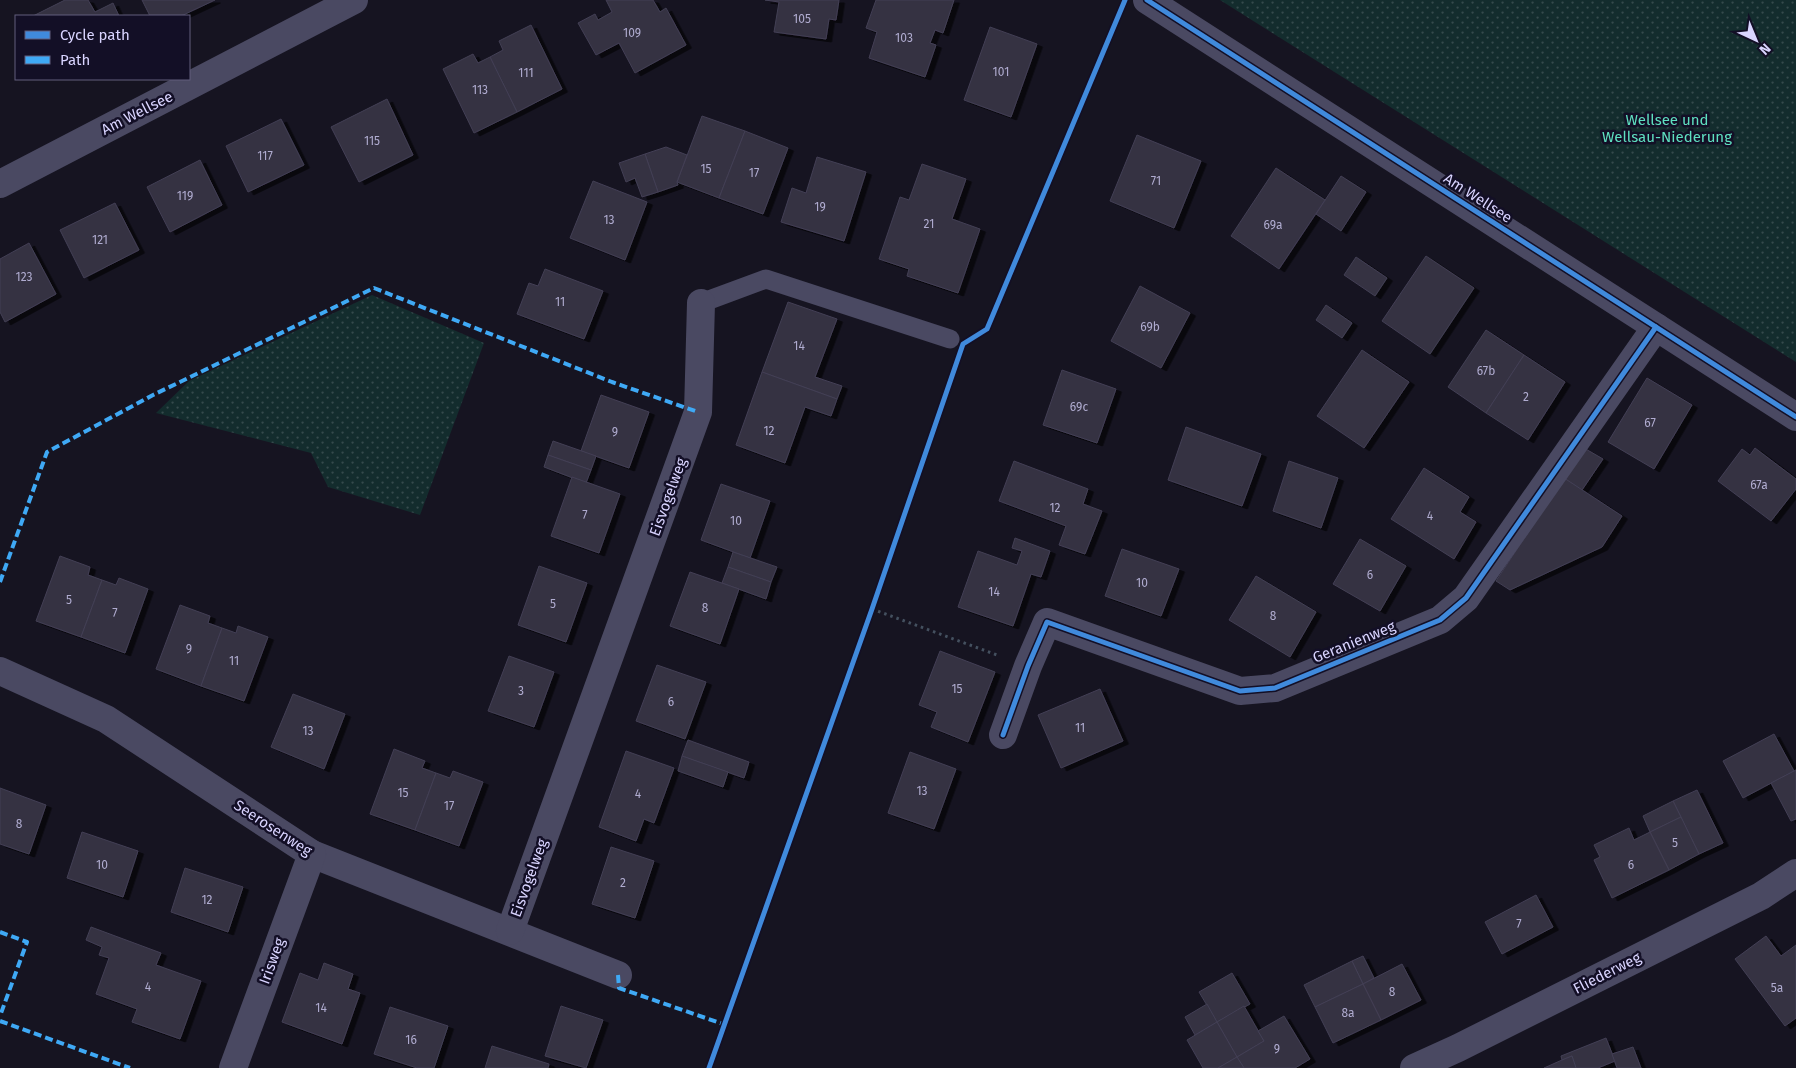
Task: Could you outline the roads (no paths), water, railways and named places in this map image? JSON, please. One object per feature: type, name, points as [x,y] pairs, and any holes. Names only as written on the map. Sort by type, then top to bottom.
[{"type":"street","name":"Am Wellsee","points":[[0,184],[354,0]]},
{"type":"street","name":"Am Wellsee","points":[[1147,0],[1796,417]]},
{"type":"street","name":"Eisvogelweg","points":[[510,931],[698,412],[702,303]]},
{"type":"street","name":"Geranienweg","points":[[1004,735],[1028,666],[1047,622],[1240,691],[1275,688],[1440,620],[1466,598],[1656,327]]},
{"type":"street","name":"Seerosenweg","points":[[0,671],[106,719],[312,854],[618,975]]},
{"type":"street","name":"Irisweg","points":[[233,1068],[312,854]]},
{"type":"street","name":"Fliederweg","points":[[1414,1068],[1461,1058],[1761,896],[1796,873]]},
{"type":"lane","name":"Eisvogelweg","points":[[702,303],[766,279],[950,339]]},
{"type":"park label","name":"Wellsee und Wellsau-Niederung","points":[[1667,128]]}]
